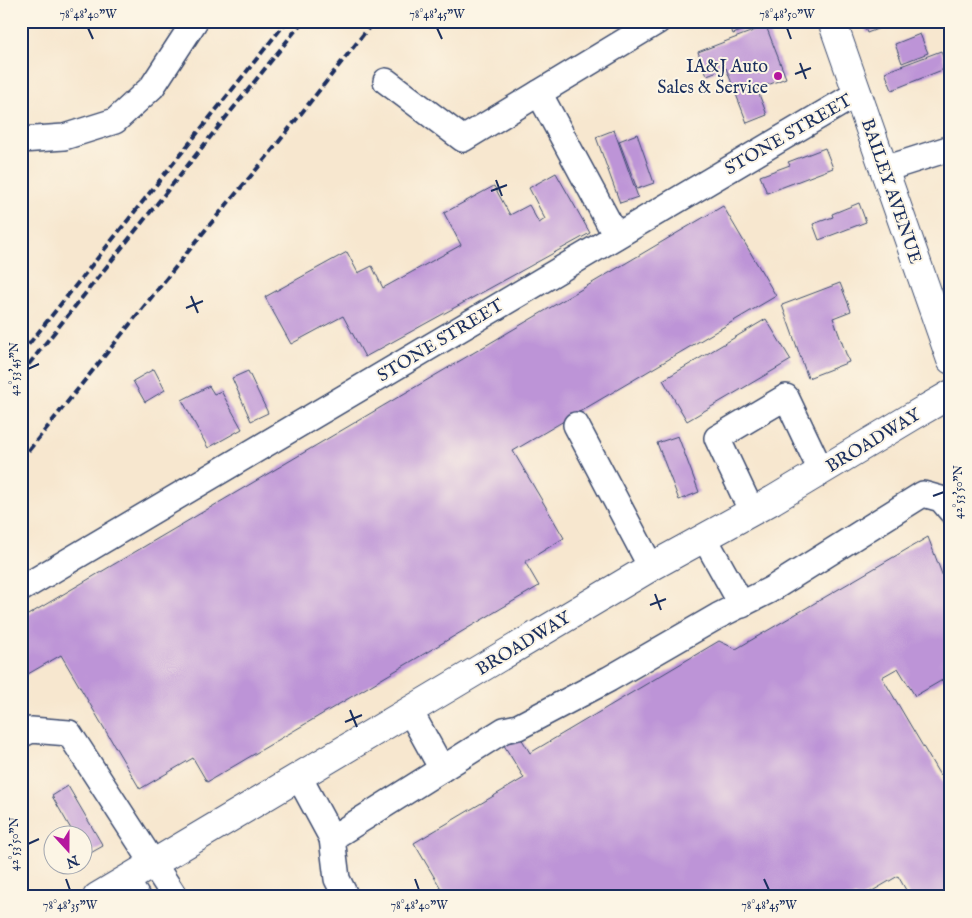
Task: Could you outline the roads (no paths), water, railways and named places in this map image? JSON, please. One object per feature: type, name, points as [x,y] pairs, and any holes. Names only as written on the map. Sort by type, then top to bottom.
[{"type":"main road","name":"BAILEY AVENUE","points":[[832,21],[951,360]]},
{"type":"main road","name":"BROADWAY","points":[[97,897],[131,888],[154,863],[651,567],[752,512],[951,394]]},
{"type":"street","points":[[21,140],[64,137],[115,121],[152,87],[195,21]]},
{"type":"street","points":[[386,82],[463,139],[658,21]]},
{"type":"street","points":[[540,93],[616,236]]},
{"type":"street","name":"STONE STREET","points":[[21,589],[858,93]]},
{"type":"street","points":[[885,170],[949,152]]},
{"type":"street","points":[[752,512],[717,438],[786,397],[821,471]]},
{"type":"street","points":[[576,425],[651,567]]},
{"type":"street","points":[[332,838],[504,730],[518,727],[609,679],[718,616],[742,605],[796,574],[923,494],[942,499],[951,511]]},
{"type":"street","points":[[705,538],[742,605]]},
{"type":"street","points":[[410,710],[442,769]]},
{"type":"street","points":[[21,735],[31,730],[69,733],[175,897]]},
{"type":"street","points":[[299,777],[332,838],[338,879],[346,897]]},
{"type":"railway","points":[[21,354],[287,21]]},
{"type":"railway","points":[[21,374],[303,21]]},
{"type":"railway","points":[[21,460],[207,228],[266,158],[374,21]]},
{"type":"place","name":"IA&J Auto Sales & Service","points":[[778,76]]}]
